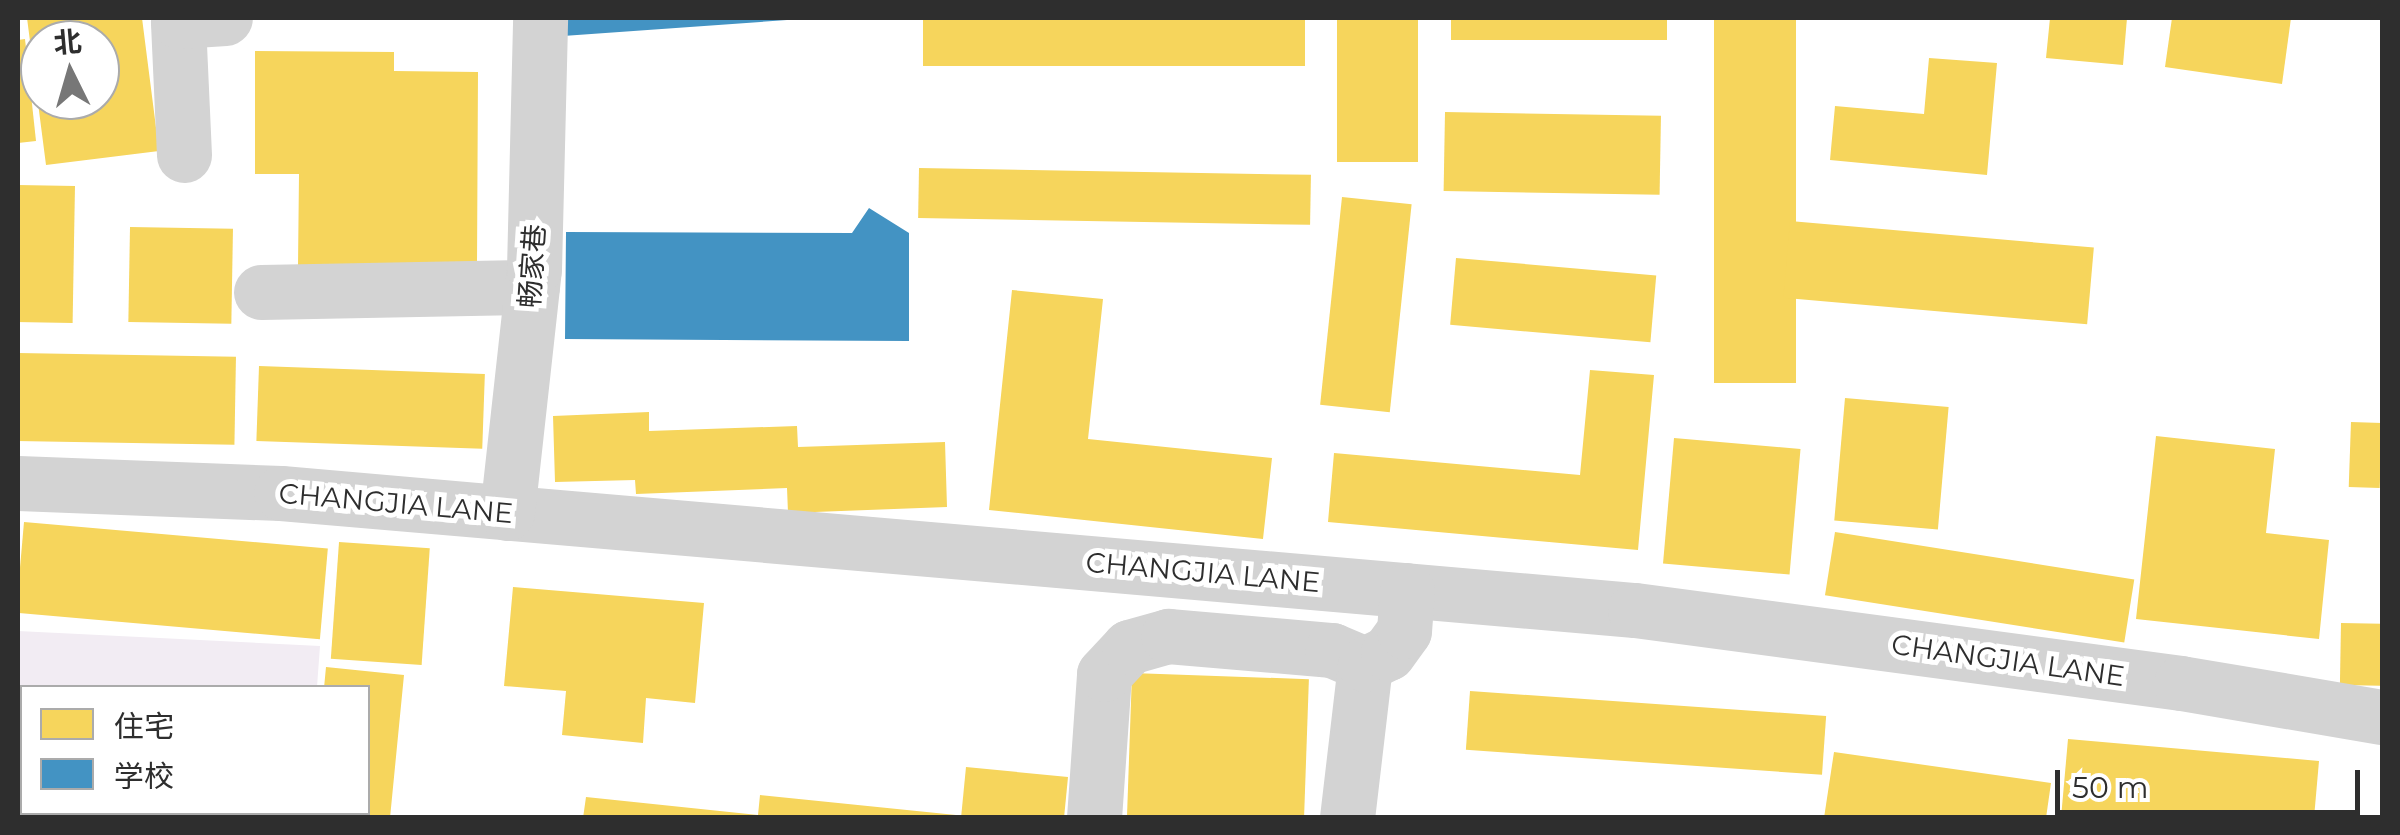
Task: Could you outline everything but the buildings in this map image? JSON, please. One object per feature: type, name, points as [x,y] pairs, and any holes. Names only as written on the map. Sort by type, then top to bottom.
[{"type":"street","points":[[184,155],[178,21],[226,18]]},
{"type":"street","name":"畅家巷","points":[[506,512],[532,288],[540,18]]},
{"type":"street","points":[[261,292],[532,288]]},
{"type":"street","name":"CHANGJIA LANE","points":[[18,482],[281,493],[1674,615],[2180,683],[2382,717]]},
{"type":"street","points":[[1094,818],[1104,674],[1129,647],[1168,636],[1332,650],[1365,664],[1388,653],[1404,631],[1408,590]]},
{"type":"street","points":[[1346,818],[1365,664]]},
{"type":"shaded area","points":[[18,631],[320,646],[317,685],[20,685],[20,815],[308,817],[18,817]]}]
